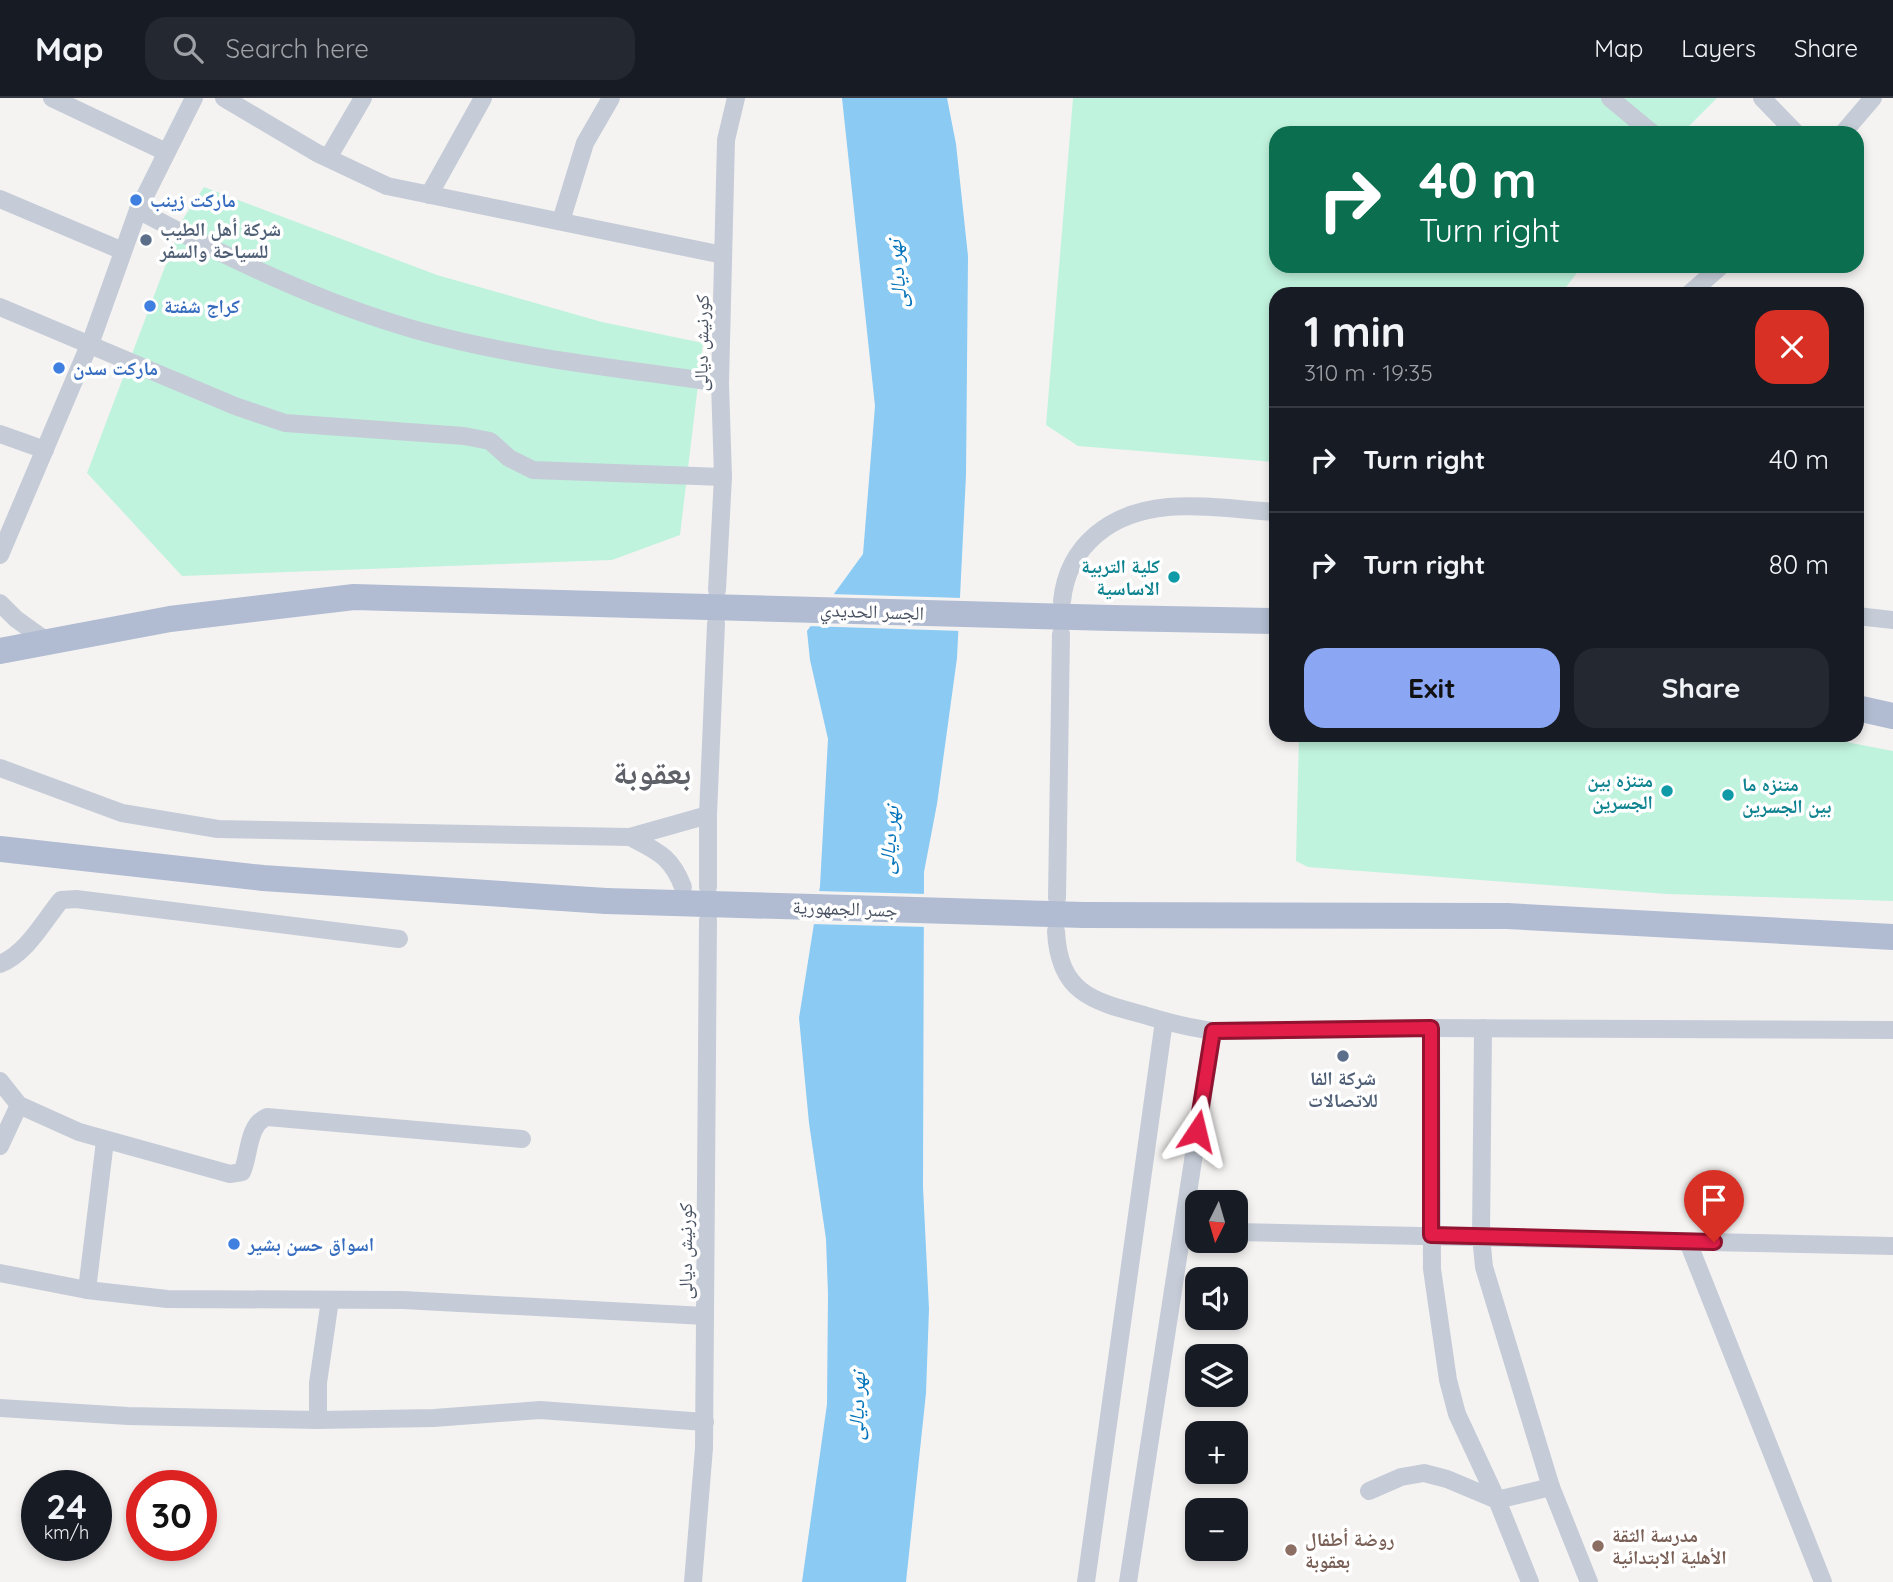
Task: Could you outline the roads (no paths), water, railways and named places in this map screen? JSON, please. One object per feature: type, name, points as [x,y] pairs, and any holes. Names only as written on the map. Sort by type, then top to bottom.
[{"type":"main road","name":"الجسر الحديدي","points":[[0,651],[170,619],[354,597],[1269,621]]},
{"type":"main road","points":[[1864,710],[1893,716]]},
{"type":"main road","name":"جسر الجمهورية","points":[[0,849],[263,878],[606,901],[1084,915],[1507,916],[1893,937]]},
{"type":"street","points":[[52,98],[166,152]]},
{"type":"street","points":[[0,555],[9,515],[45,450],[89,345],[138,210],[194,98]]},
{"type":"street","points":[[224,98],[328,158],[387,186],[723,255]]},
{"type":"street","points":[[328,158],[363,98]]},
{"type":"street","points":[[429,195],[483,98]]},
{"type":"street","points":[[561,221],[585,143],[611,98]]},
{"type":"street","name":"كورنيش ديالى","points":[[718,590],[723,477],[720,383],[726,140],[736,98]]},
{"type":"street","points":[[1610,98],[1644,126]]},
{"type":"street","points":[[1762,98],[1789,126]]},
{"type":"street","points":[[1849,126],[1872,98]]},
{"type":"street","points":[[0,199],[123,251]]},
{"type":"street","points":[[138,210],[220,254],[325,300],[417,330],[514,352],[720,383]]},
{"type":"street","points":[[1697,287],[1713,273]]},
{"type":"street","points":[[0,307],[234,406],[285,423],[464,436],[489,441],[509,458],[533,470],[723,477]]},
{"type":"street","points":[[0,434],[45,450]]},
{"type":"street","points":[[1062,601],[1066,576],[1076,553],[1087,541],[1112,524],[1139,512],[1168,507],[1269,512]]},
{"type":"street","points":[[0,603],[16,619],[48,642]]},
{"type":"street","points":[[1864,617],[1893,620]]},
{"type":"street","points":[[708,887],[708,815],[716,623]]},
{"type":"street","points":[[1057,898],[1061,634]]},
{"type":"street","points":[[0,768],[122,813],[218,829],[630,837],[708,815]]},
{"type":"street","points":[[630,837],[663,854],[677,870],[684,887]]},
{"type":"street","points":[[0,964],[8,961],[32,938],[61,900],[76,899],[399,939]]},
{"type":"street","name":"كورنيش ديالى","points":[[693,1582],[705,1422],[708,946],[702,920]]},
{"type":"street","points":[[1056,931],[1058,957],[1063,971],[1082,993],[1101,1003],[1164,1021],[1213,1031],[1431,1028],[1893,1030]]},
{"type":"street","points":[[1086,1582],[1164,1021]]},
{"type":"street","points":[[1431,1028],[1431,1235],[1434,1294],[1450,1392],[1530,1582]]},
{"type":"street","points":[[1483,1028],[1481,1236],[1484,1267],[1551,1487],[1589,1582]]},
{"type":"street","points":[[1194,1190],[1213,1031]]},
{"type":"street","points":[[0,1081],[19,1105],[106,1141],[230,1174],[242,1172],[248,1158],[251,1134],[260,1120],[267,1117],[522,1139]]},
{"type":"street","points":[[0,1146],[19,1105]]},
{"type":"street","points":[[87,1290],[106,1141]]},
{"type":"street","points":[[1248,1232],[1893,1246]]},
{"type":"street","points":[[1688,1242],[1823,1582]]},
{"type":"street","points":[[1128,1582],[1185,1253]]},
{"type":"street","points":[[0,1273],[87,1290],[167,1299],[403,1300],[705,1316]]},
{"type":"street","points":[[318,1420],[318,1383],[330,1300]]},
{"type":"street","points":[[0,1408],[128,1416],[318,1420],[434,1419],[540,1410],[705,1422]]},
{"type":"street","points":[[1369,1491],[1401,1477],[1424,1473],[1447,1479],[1497,1500],[1551,1487]]},
{"type":"water","name":"نهر ديالى","points":[[842,98],[947,98],[956,144],[968,256],[966,475],[957,658],[937,804],[924,872],[923,1187],[929,1309],[926,1393],[906,1582],[802,1582],[827,1404],[828,1294],[826,1239],[809,1123],[799,1018],[820,886],[828,739],[810,660],[807,631],[863,554],[875,406]]},
{"type":"place","name":"ماركت زينب","points":[[136,200]]},
{"type":"place","name":"شركة أهل الطيب للسياحة والسفر","points":[[146,240]]},
{"type":"place","name":"كراج شفتة","points":[[150,306]]},
{"type":"place","name":"ماركت سدن","points":[[59,368]]},
{"type":"place","name":"كلية التربية الاساسية","points":[[1174,577]]},
{"type":"place","name":"متنزه بين الجسرين","points":[[1667,791]]},
{"type":"place","name":"متنزه ما بين الجسرين","points":[[1728,795]]},
{"type":"place","name":"شركة الفا للاتصالات","points":[[1343,1056]]},
{"type":"place","name":"اسواق حسن بشير","points":[[234,1244]]},
{"type":"place","name":"مدرسة الثقة الأهلية الابتدائية","points":[[1598,1546]]},
{"type":"place","name":"روضة أطفال بعقوبة","points":[[1291,1550]]},
{"type":"district","name":"بعقوبة","points":[[652,772]]}]
